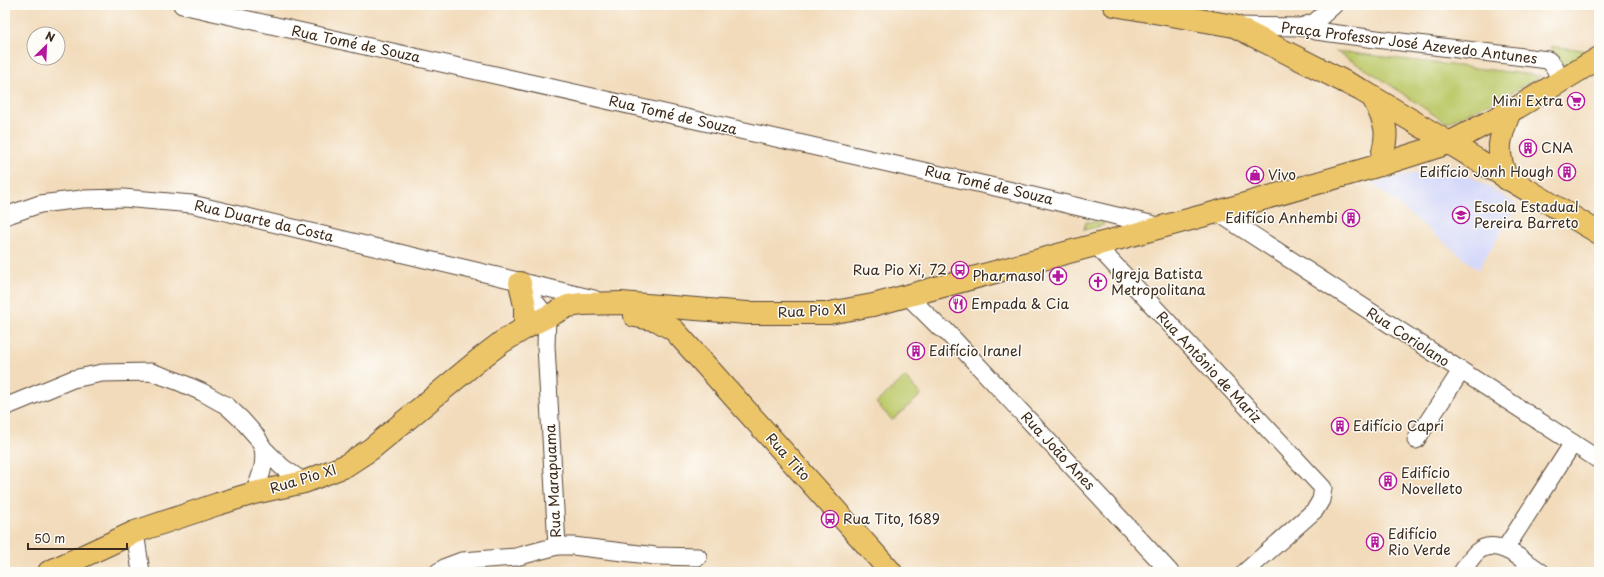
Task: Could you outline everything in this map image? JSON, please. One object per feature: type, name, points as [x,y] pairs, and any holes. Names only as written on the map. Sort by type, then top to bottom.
[{"type":"main road","points":[[1114,5],[1234,26]]},
{"type":"main road","name":"Praça Professor José Azevedo Antunes","points":[[1234,26],[1361,90],[1599,233]]},
{"type":"main road","points":[[1450,143],[1510,112],[1599,58]]},
{"type":"main road","points":[[1373,98],[1384,118],[1386,126],[1385,144],[1380,165]]},
{"type":"main road","points":[[1507,179],[1500,163],[1499,149],[1502,131],[1510,112]]},
{"type":"main road","name":"Rua Pio XI","points":[[49,572],[135,532],[254,493],[304,482],[345,466],[359,458],[502,342],[561,309],[575,304],[639,304],[696,310],[746,313],[829,313],[873,305],[1217,212],[1380,165],[1450,143]]},
{"type":"main road","points":[[520,283],[525,306],[526,328]]},
{"type":"main road","points":[[686,341],[696,310]]},
{"type":"main road","name":"Rua Pio XI","points":[[547,317],[611,315],[649,318],[666,324],[686,341]]},
{"type":"main road","name":"Rua Tito","points":[[686,341],[891,572]]},
{"type":"street","name":"Rua Tomé de Souza","points":[[182,5],[1000,188],[1163,227]]},
{"type":"street","points":[[1301,27],[1315,22],[1334,5]]},
{"type":"street","name":"Praça Professor José Azevedo Antunes","points":[[1234,26],[1301,27],[1316,31],[1368,38],[1548,60],[1555,66],[1558,74],[1558,84]]},
{"type":"street","name":"Rua Duarte da Costa","points":[[5,216],[40,204],[82,198],[123,198],[192,204],[520,283],[610,303]]},
{"type":"street","name":"Rua Coriolano","points":[[1217,212],[1599,460]]},
{"type":"street","name":"Rua Antônio de Mariz","points":[[1096,245],[1323,488],[1321,500],[1315,510],[1245,572]]},
{"type":"street","points":[[520,283],[547,317]]},
{"type":"street","name":"Rua João Anes","points":[[914,294],[945,324],[945,330],[1170,572]]},
{"type":"street","name":"Rua Marapuama","points":[[438,572],[446,567],[462,561],[516,557],[557,546],[546,346],[547,317]]},
{"type":"street","points":[[1416,440],[1461,371]]},
{"type":"street","points":[[5,407],[73,378],[102,373],[151,372],[202,392],[227,406],[242,420],[263,448],[282,467],[304,482]]},
{"type":"street","points":[[1505,549],[1573,444]]},
{"type":"street","points":[[254,493],[263,471],[265,458],[263,448]]},
{"type":"street","points":[[135,532],[141,572]]},
{"type":"street","points":[[557,546],[573,546],[656,556],[698,556]]},
{"type":"street","points":[[1462,572],[1478,551],[1484,547],[1490,546],[1505,549],[1541,572]]},
{"type":"shaded area","name":"Escola Estadual Pereira Barreto","points":[[1448,164],[1463,169],[1462,171],[1518,205],[1478,270],[1372,183],[1436,168],[1436,165]]},
{"type":"green space","points":[[1550,46],[1584,50],[1587,55],[1566,70]]},
{"type":"green space","points":[[1335,51],[1541,76],[1503,97],[1446,123],[1377,76]]},
{"type":"green space","points":[[1085,222],[1103,222],[1104,225],[1084,230]]},
{"type":"green space","points":[[905,377],[921,395],[892,420],[876,403]]},
{"type":"place","name":"Mini Extra","points":[[1576,101]]},
{"type":"place","name":"CNA","points":[[1528,148]]},
{"type":"place","name":"Edifício Jonh Hough","points":[[1567,172]]},
{"type":"place","name":"Vivo","points":[[1255,175]]},
{"type":"place","name":"Escola Estadual Pereira Barreto","points":[[1461,215]]},
{"type":"place","name":"Edifício Anhembi","points":[[1351,218]]},
{"type":"place","name":"Rua Pio Xi, 72","points":[[960,270]]},
{"type":"place","name":"Pharmasol","points":[[1058,276]]},
{"type":"place","name":"Igreja Batista Metropolitana","points":[[1098,282]]},
{"type":"place","name":"Empada & Cia","points":[[958,304]]},
{"type":"place","name":"Edifício Iranel","points":[[916,351]]},
{"type":"place","name":"Edifício Capri","points":[[1340,426]]},
{"type":"place","name":"Edifício Novelleto","points":[[1388,481]]},
{"type":"place","name":"Rua Tito, 1689","points":[[830,519]]},
{"type":"place","name":"Edifício Rio Verde","points":[[1375,542]]}]
